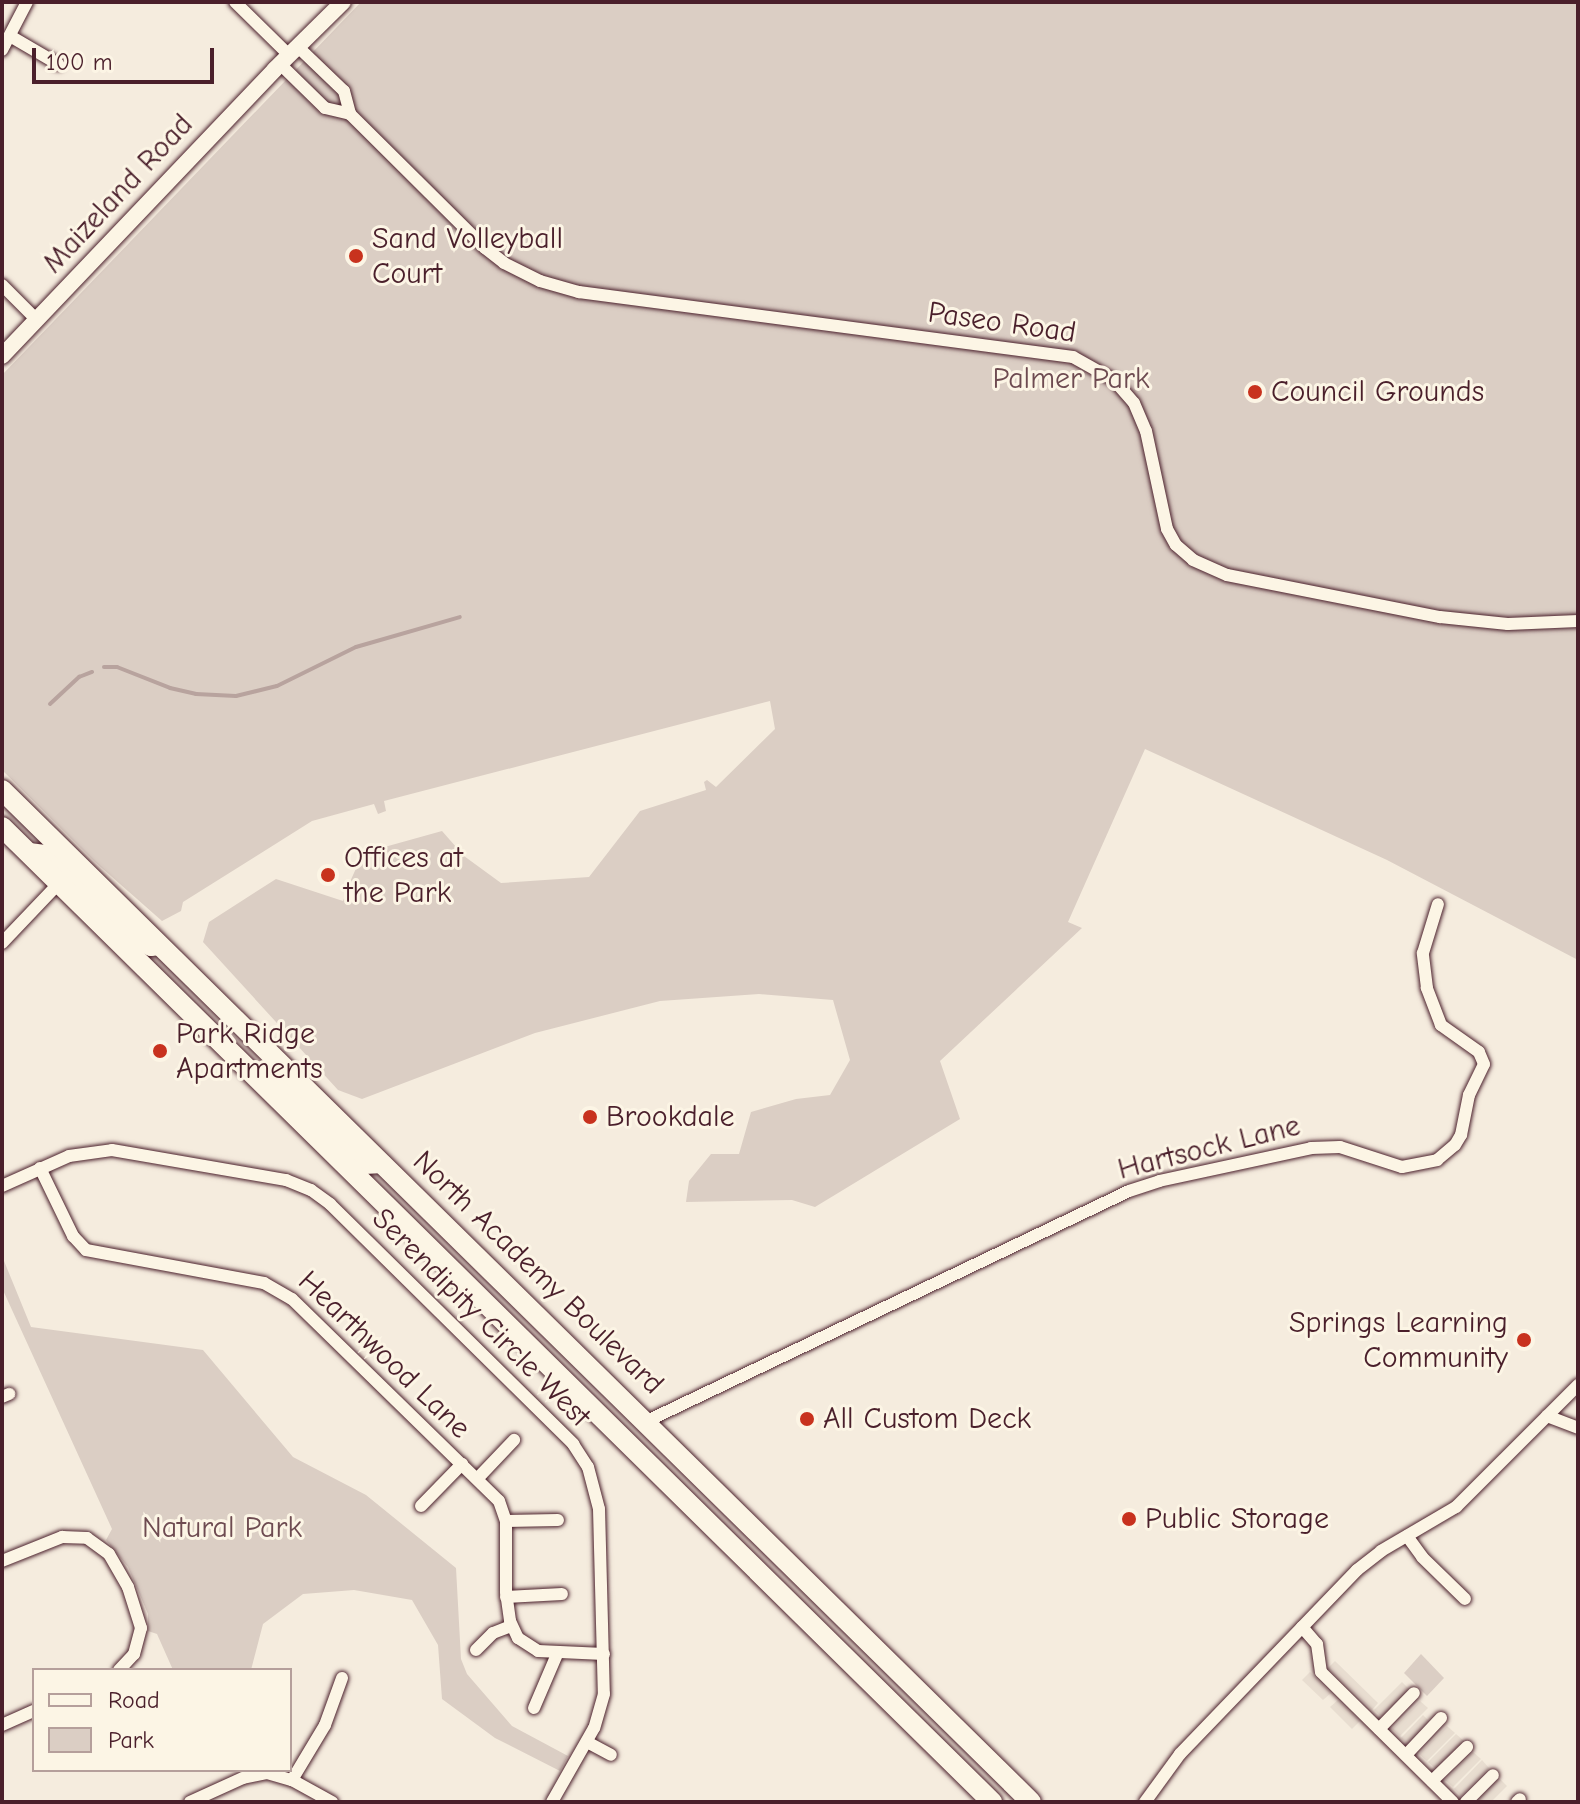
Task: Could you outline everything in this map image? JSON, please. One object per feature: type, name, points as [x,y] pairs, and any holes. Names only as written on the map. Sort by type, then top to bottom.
[{"type":"highway","name":"North Academy Boulevard","points":[[2,790],[1031,1802]]},
{"type":"highway","name":"North Academy Boulevard","points":[[2,827],[992,1802]]},
{"type":"main road","name":"Maizeland Road","points":[[2,356],[288,55],[343,2]]},
{"type":"main road","points":[[29,852],[45,854],[59,865],[138,941],[151,947],[160,946]]},
{"type":"main road","points":[[255,1074],[277,1080],[364,1165],[383,1164]]},
{"type":"main road","points":[[626,1441],[647,1421]]},
{"type":"street","points":[[2,50],[27,2]]},
{"type":"street","points":[[235,2],[288,55]]},
{"type":"street","points":[[10,36],[58,64]]},
{"type":"street","name":"Paseo Road","points":[[288,55],[325,108],[350,114]]},
{"type":"street","name":"Paseo Road","points":[[288,55],[344,91],[350,114],[485,248],[504,263],[540,281],[579,292],[1035,350],[1090,363],[1114,380],[1134,403],[1146,431],[1167,529],[1183,552],[1206,567],[1238,577],[1440,617],[1508,624],[1578,621]]},
{"type":"street","points":[[2,285],[37,320]]},
{"type":"street","points":[[2,943],[60,882]]},
{"type":"street","name":"Hartsock Lane","points":[[647,1421],[1063,1219],[1159,1181],[1332,1146],[1402,1167],[1437,1160],[1455,1145],[1461,1135],[1469,1095],[1484,1064],[1479,1052],[1441,1025],[1427,988],[1423,953],[1438,904]]},
{"type":"street","name":"Serendipity Circle West","points":[[2,1186],[84,1152],[128,1151],[286,1180],[311,1190],[330,1204],[562,1433],[588,1467],[599,1509],[604,1694],[587,1742],[552,1802]]},
{"type":"street","name":"Hearthwood Lane","points":[[40,1168],[73,1236],[86,1250],[275,1286],[499,1501],[506,1521]]},
{"type":"street","points":[[1145,1802],[1180,1754],[1369,1560],[1444,1516],[1469,1497],[1578,1385]]},
{"type":"street","points":[[1547,1416],[1578,1428]]},
{"type":"street","points":[[477,1479],[514,1440]]},
{"type":"street","points":[[421,1506],[462,1464]]},
{"type":"street","points":[[558,1520],[506,1521],[506,1597],[511,1626],[527,1645],[538,1651],[604,1654]]},
{"type":"street","points":[[1407,1536],[1422,1557],[1465,1599]]},
{"type":"street","points":[[2,1561],[49,1540],[87,1538],[109,1554],[128,1587],[141,1628],[134,1654],[121,1668]]},
{"type":"street","points":[[506,1597],[562,1594]]},
{"type":"street","points":[[476,1650],[493,1633],[511,1626]]},
{"type":"street","points":[[1302,1627],[1317,1644],[1321,1672],[1453,1802]]},
{"type":"street","points":[[534,1708],[558,1652]]},
{"type":"street","points":[[292,1780],[325,1725],[342,1678]]},
{"type":"street","points":[[1379,1729],[1414,1693]]},
{"type":"street","points":[[2,1725],[32,1712]]},
{"type":"street","points":[[1406,1755],[1441,1718]]},
{"type":"street","points":[[587,1742],[611,1755]]},
{"type":"street","points":[[1432,1781],[1467,1747]]},
{"type":"street","points":[[190,1802],[254,1774],[279,1774],[332,1802]]},
{"type":"street","points":[[1466,1802],[1493,1775]]},
{"type":"shaded area","points":[[1335,1661],[1378,1703],[1372,1710],[1328,1668]]},
{"type":"shaded area","points":[[1310,1672],[1331,1693],[1323,1700],[1302,1680]]},
{"type":"shaded area","points":[[1402,1682],[1410,1690],[1382,1717],[1374,1710]]},
{"type":"shaded area","points":[[1338,1700],[1360,1721],[1352,1729],[1330,1707]]},
{"type":"shaded area","points":[[1420,1701],[1428,1708],[1400,1736],[1392,1729]]},
{"type":"shaded area","points":[[1423,1715],[1431,1723],[1408,1745],[1401,1738]]},
{"type":"shaded area","points":[[1447,1726],[1455,1733],[1427,1761],[1419,1754]]},
{"type":"shaded area","points":[[1456,1734],[1464,1741],[1436,1769],[1428,1762]]},
{"type":"shaded area","points":[[1473,1752],[1481,1759],[1453,1787],[1445,1780]]},
{"type":"shaded area","points":[[1482,1760],[1489,1768],[1461,1796],[1454,1789]]},
{"type":"shaded area","points":[[1499,1778],[1507,1786],[1491,1802],[1476,1802]]},
{"type":"green space","name":"Palmer Park","points":[[361,2],[1578,2],[1578,960],[1387,860],[1145,749],[1068,922],[1082,928],[940,1061],[960,1119],[815,1207],[792,1200],[686,1202],[689,1181],[711,1154],[739,1154],[751,1112],[796,1099],[830,1095],[850,1060],[833,1000],[759,994],[660,1001],[535,1033],[362,1099],[338,1090],[203,942],[209,922],[276,879],[343,901],[346,894],[351,895],[354,886],[349,884],[363,853],[442,831],[464,856],[501,883],[589,877],[640,811],[706,790],[704,782],[707,780],[716,787],[775,729],[770,701],[384,801],[386,811],[378,814],[374,804],[312,821],[183,902],[181,911],[162,921],[95,862],[2,770],[2,375]]},
{"type":"green space","name":"Natural Park","points":[[2,1256],[31,1327],[203,1350],[293,1457],[366,1495],[456,1568],[461,1659],[467,1674],[512,1726],[568,1756],[560,1771],[495,1738],[442,1699],[438,1645],[412,1600],[354,1590],[303,1594],[263,1624],[252,1668],[172,1668],[157,1634],[148,1631],[148,1614],[128,1567],[106,1540],[112,1529],[2,1288]]},
{"type":"green space","points":[[1421,1654],[1444,1678],[1427,1696],[1404,1673]]},
{"type":"waterway","points":[[104,667],[117,667],[170,688],[196,694],[236,696],[277,686],[356,647],[460,617]]},
{"type":"waterway","points":[[50,704],[79,677],[92,672]]},
{"type":"place","name":"Sand Volleyball Court","points":[[356,256]]},
{"type":"place","name":"Council Grounds","points":[[1255,392]]},
{"type":"place","name":"Offices at the Park","points":[[328,875]]},
{"type":"place","name":"Park Ridge Apartments","points":[[160,1051]]},
{"type":"place","name":"Brookdale","points":[[590,1117]]},
{"type":"place","name":"Springs Learning Community","points":[[1524,1340]]},
{"type":"place","name":"All Custom Deck","points":[[807,1419]]},
{"type":"place","name":"Public Storage","points":[[1129,1519]]}]
